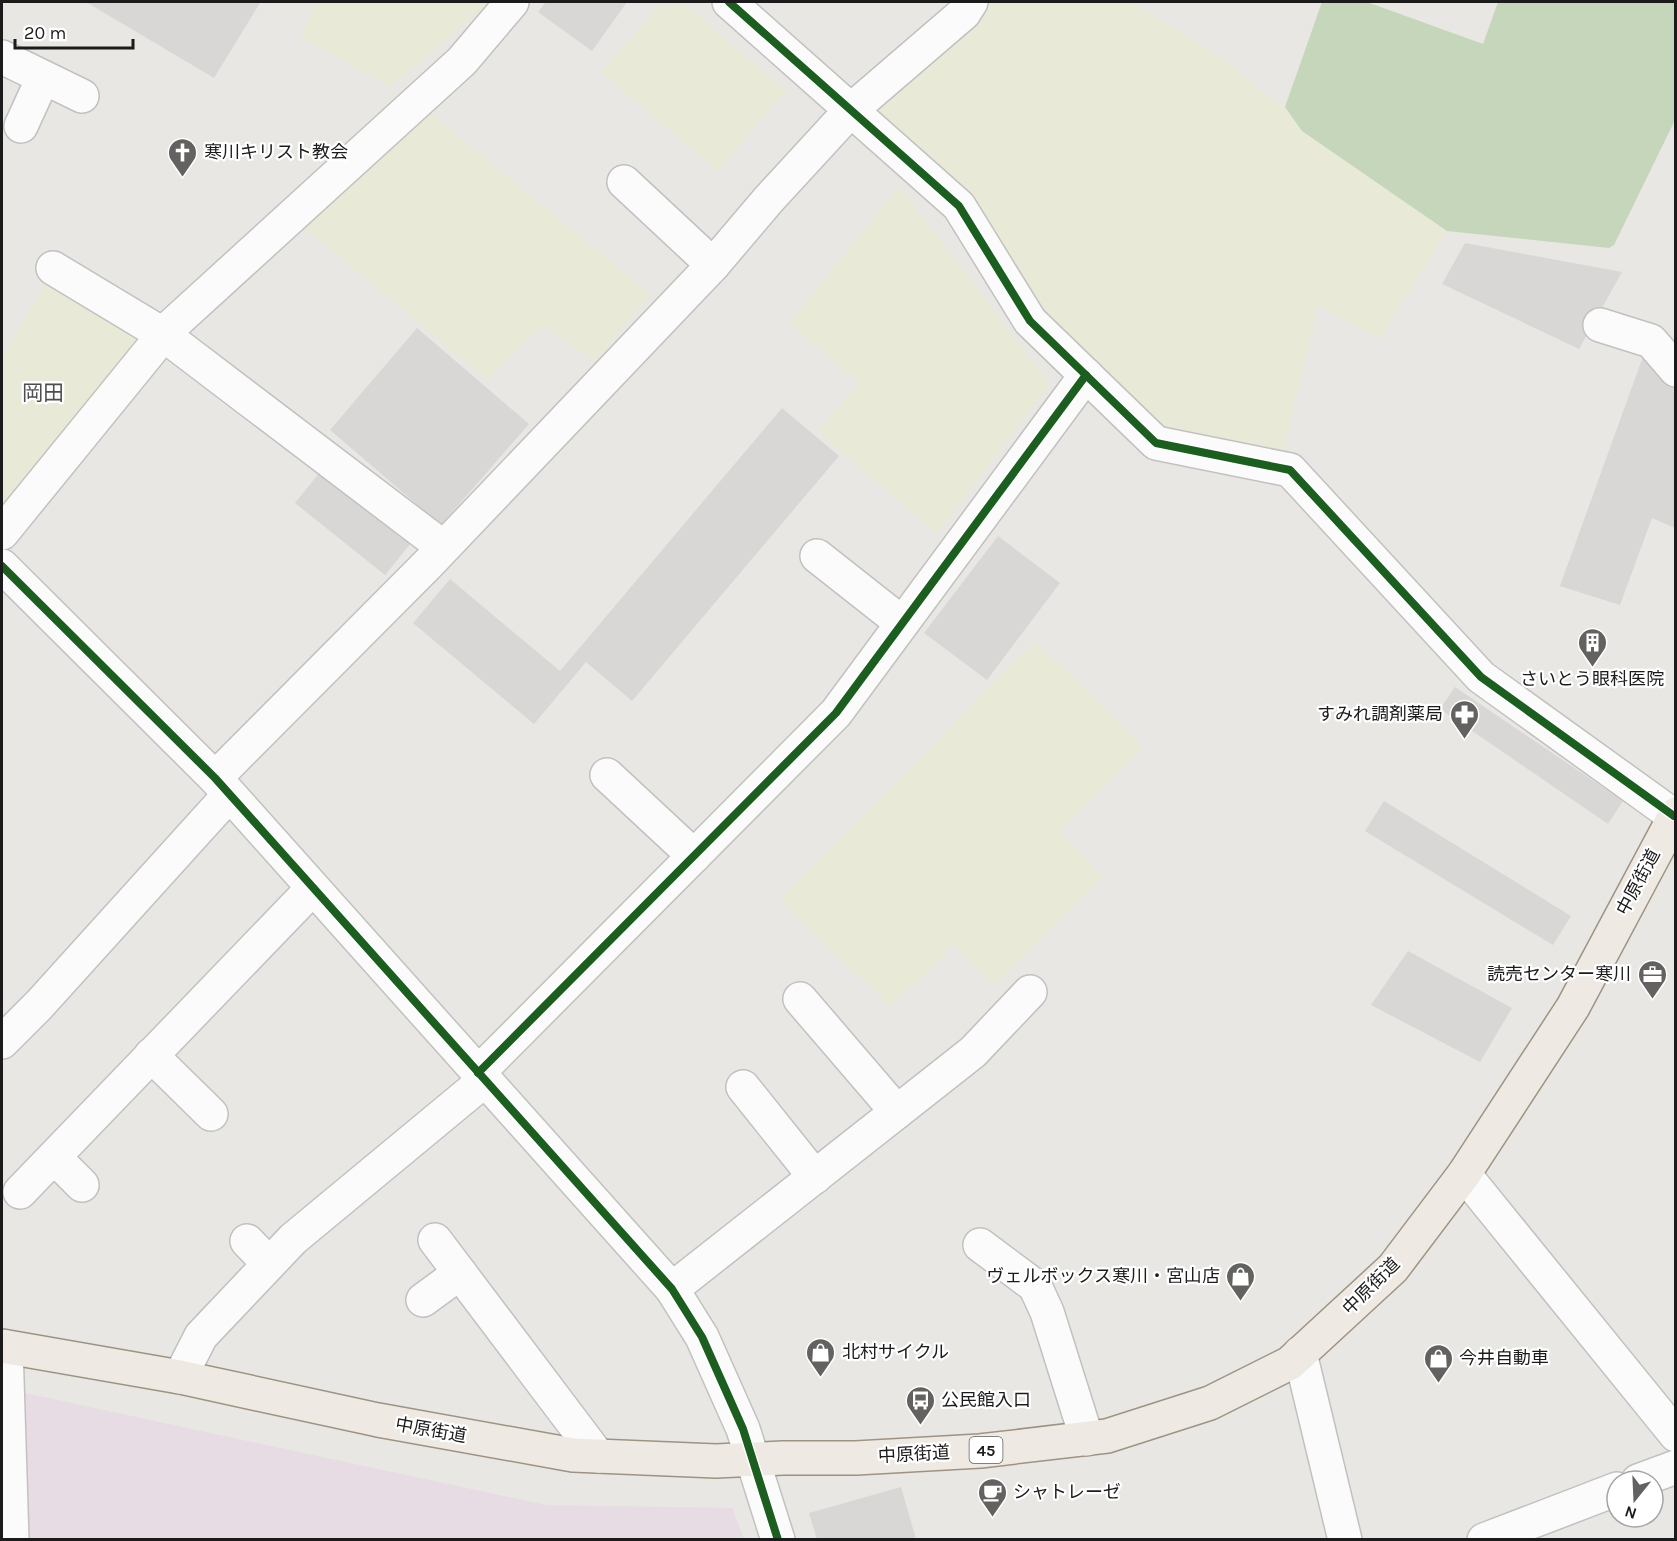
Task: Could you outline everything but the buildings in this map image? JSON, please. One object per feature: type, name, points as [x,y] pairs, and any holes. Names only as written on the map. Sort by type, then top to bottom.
[{"type":"main road","name":"中原街道","points":[[4,1346],[180,1377],[378,1420],[573,1455],[716,1461],[856,1458],[980,1451],[1107,1436],[1210,1403],[1290,1363],[1393,1268],[1464,1174],[1573,1007],[1675,815]]},
{"type":"street","points":[[2,533],[164,335],[462,61],[512,2]]},
{"type":"street","points":[[729,2],[959,206],[1030,321],[1156,443],[1290,470],[1481,677],[1675,815]]},
{"type":"street","points":[[2,1042],[39,1005],[222,786],[443,547],[713,265],[769,199],[850,111],[964,13],[971,2]]},
{"type":"street","points":[[2,57],[81,96]]},
{"type":"street","points":[[21,126],[43,78]]},
{"type":"street","points":[[624,182],[713,265]]},
{"type":"street","points":[[53,268],[164,335],[443,547]]},
{"type":"street","points":[[1600,325],[1651,341],[1676,370]]},
{"type":"street","points":[[180,1377],[201,1336],[258,1252],[294,1239],[482,1077],[694,856],[836,713],[1086,375]]},
{"type":"street","points":[[817,556],[902,623]]},
{"type":"street","points":[[2,566],[222,786],[672,1289],[702,1337],[743,1429],[778,1539]]},
{"type":"street","points":[[607,775],[694,856]]},
{"type":"street","points":[[20,1192],[313,888]]},
{"type":"street","points":[[672,1289],[974,1052],[1030,993]]},
{"type":"street","points":[[800,999],[897,1112]]},
{"type":"street","points":[[151,1055],[211,1114]]},
{"type":"street","points":[[743,1087],[815,1177]]},
{"type":"street","points":[[54,1157],[82,1185]]},
{"type":"street","points":[[1464,1174],[1676,1435]]},
{"type":"street","points":[[435,1239],[598,1456]]},
{"type":"street","points":[[980,1245],[1035,1286],[1047,1312],[1087,1439]]},
{"type":"street","points":[[423,1300],[460,1273]]},
{"type":"street","points":[[4,1346],[12,1539]]},
{"type":"street","points":[[1300,1353],[1345,1539]]},
{"type":"street","points":[[1484,1539],[1605,1494]]},
{"type":"shaded area","points":[[86,2],[257,2],[260,3],[214,78]]},
{"type":"shaded area","points":[[546,2],[627,2],[592,51],[538,12]]},
{"type":"shaded area","points":[[1465,243],[1622,272],[1579,349],[1442,284]]},
{"type":"shaded area","points":[[417,328],[529,424],[441,525],[330,430]]},
{"type":"shaded area","points":[[1645,351],[1675,389],[1675,528],[1652,518],[1620,605],[1560,586]]},
{"type":"shaded area","points":[[782,408],[839,456],[632,701],[586,662],[534,724],[413,623],[450,579],[560,671]]},
{"type":"shaded area","points":[[321,471],[411,543],[385,575],[295,503]]},
{"type":"shaded area","points":[[998,536],[1060,583],[987,680],[924,633]]},
{"type":"shaded area","points":[[1455,687],[1623,801],[1608,824],[1440,709]]},
{"type":"shaded area","points":[[1384,801],[1571,916],[1553,945],[1365,831]]},
{"type":"shaded area","points":[[1408,951],[1512,1008],[1480,1062],[1371,1005]]},
{"type":"shaded area","points":[[2,1388],[546,1505],[732,1508],[744,1539],[2,1540]]},
{"type":"shaded area","points":[[901,1487],[916,1539],[817,1539],[809,1513]]},
{"type":"green space","points":[[317,2],[487,2],[390,87],[300,36]]},
{"type":"green space","points":[[662,2],[682,2],[786,91],[717,171],[601,72]]},
{"type":"green space","points":[[971,2],[1132,2],[1218,55],[1285,109],[1302,131],[1447,231],[1380,339],[1318,305],[1280,468],[1162,444],[1030,321],[959,206],[863,122]]},
{"type":"green space","points":[[1322,2],[1367,2],[1483,44],[1498,2],[1675,2],[1675,120],[1614,245],[1609,248],[1447,231],[1302,131],[1285,107]]},
{"type":"green space","points":[[430,113],[650,294],[595,362],[544,325],[487,380],[305,228]]},
{"type":"green space","points":[[899,186],[1050,384],[937,534],[817,431],[859,383],[789,323]]},
{"type":"green space","points":[[52,272],[142,333],[2,506],[2,357]]},
{"type":"green space","points":[[1035,641],[1143,747],[1059,832],[1103,876],[994,985],[953,945],[890,1007],[780,899]]},
{"type":"cycle path","points":[[729,2],[959,206],[1030,321],[1156,443],[1290,470],[1481,677],[1674,816]]},
{"type":"cycle path","points":[[478,1073],[836,713],[1086,375]]},
{"type":"cycle path","points":[[2,566],[215,778],[672,1289],[702,1337],[743,1429],[778,1540]]},
{"type":"place","name":"寒川キリスト教会","points":[[183,178]]},
{"type":"place","name":"さいとう眼科医院","points":[[1592,668]]},
{"type":"place","name":"すみれ調剤薬局","points":[[1464,740]]},
{"type":"place","name":"読売センター寒川","points":[[1652,1000]]},
{"type":"place","name":"ヴェルボックス寒川・宮山店","points":[[1241,1302]]},
{"type":"place","name":"北村サイクル","points":[[821,1378]]},
{"type":"place","name":"今井自動車","points":[[1438,1384]]},
{"type":"place","name":"公民館入口","points":[[920,1426]]},
{"type":"place","name":"シャトレーゼ","points":[[992,1518]]},
{"type":"district","name":"岡田","points":[[43,393]]}]
